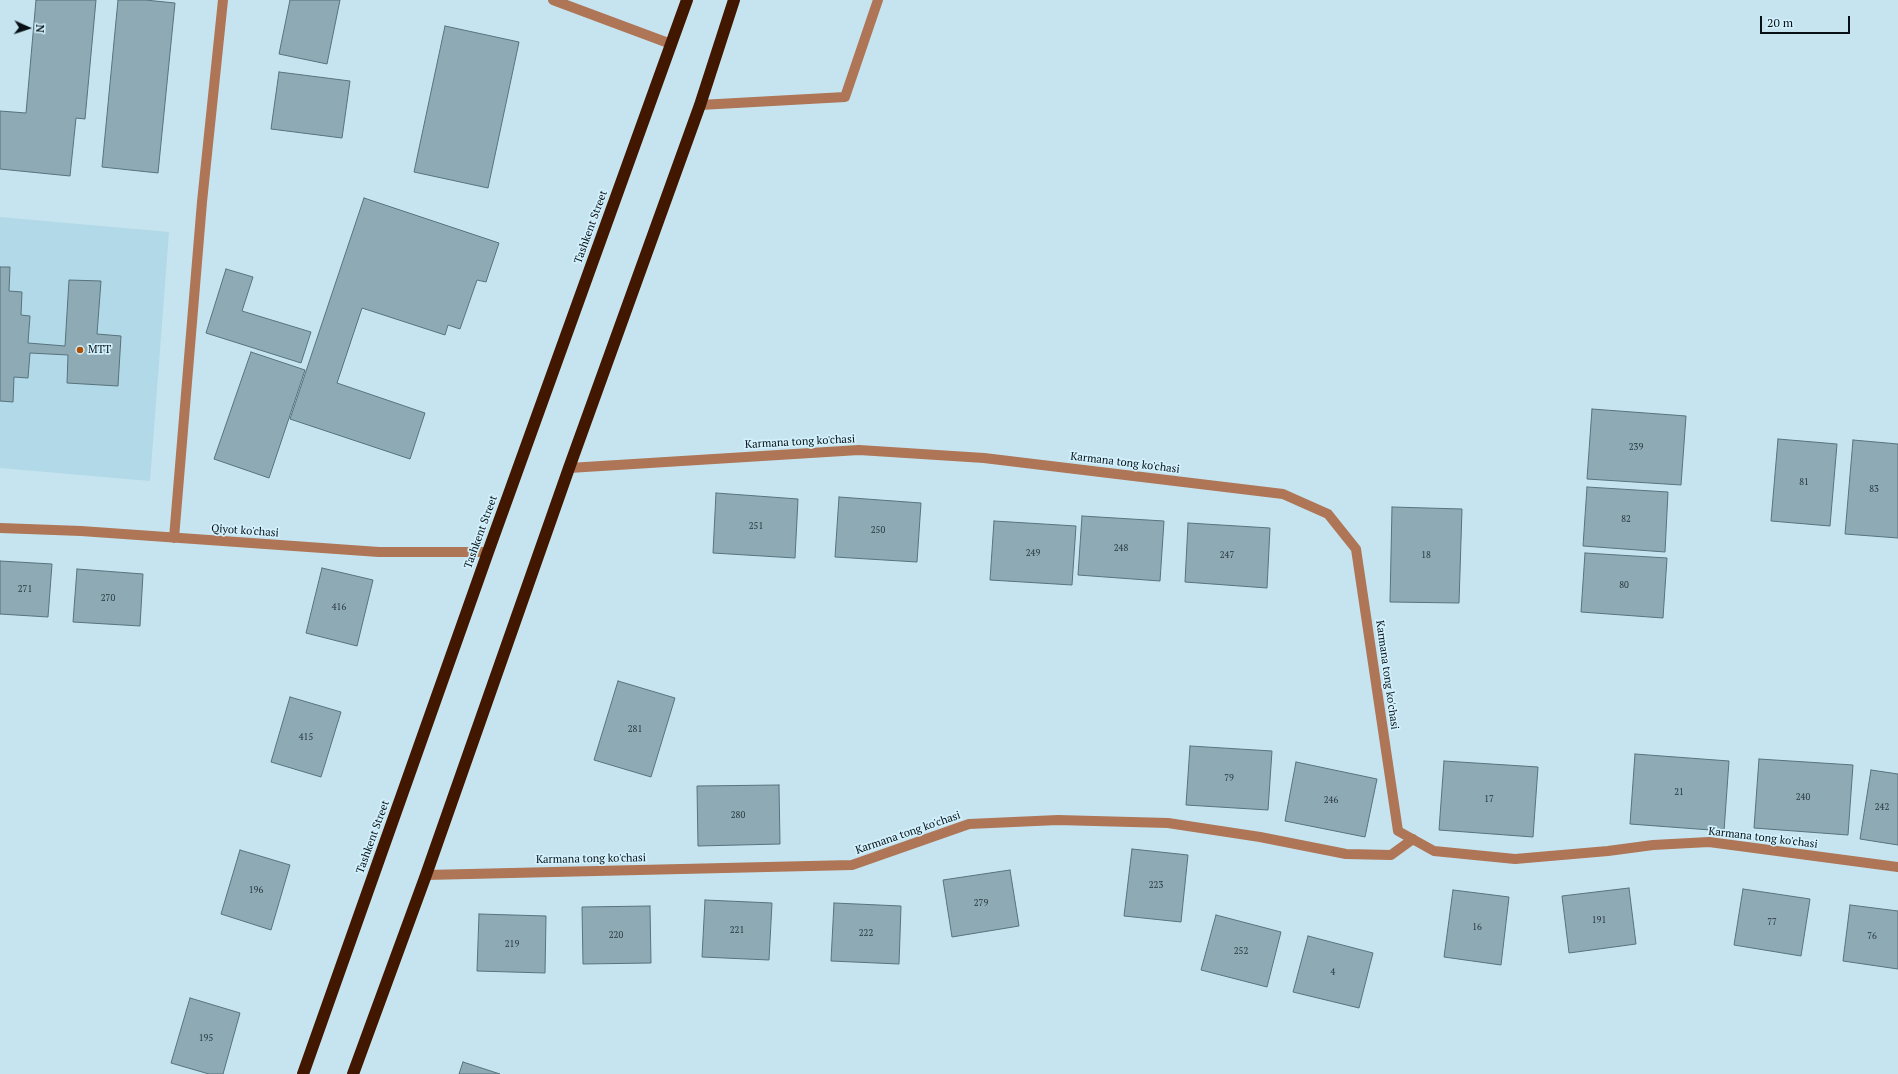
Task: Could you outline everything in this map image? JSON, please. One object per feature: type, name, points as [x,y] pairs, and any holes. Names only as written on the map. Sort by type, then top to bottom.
[{"type":"highway","name":"Tashkent Street","points":[[303,1074],[488,552],[687,0]]},
{"type":"highway","points":[[353,1074],[426,875],[569,468],[700,105],[734,0]]},
{"type":"street","points":[[174,538],[202,202],[223,0]]},
{"type":"street","points":[[553,0],[671,44]]},
{"type":"street","points":[[700,105],[845,97],[878,0]]},
{"type":"street","name":"Karmana tong ko'chasi","points":[[569,468],[859,450],[984,458],[1283,494],[1328,514],[1356,549],[1398,831],[1434,851],[1514,859],[1608,851],[1653,844],[1709,842],[1898,867]]},
{"type":"street","name":"Qiyot ko'chasi","points":[[0,528],[378,552],[488,552]]},
{"type":"street","name":"Karmana tong ko'chasi","points":[[426,875],[852,865],[969,824],[1058,820],[1168,823],[1260,837],[1346,854],[1391,855],[1413,839]]},
{"type":"shaded area","name":"MTT","points":[[0,217],[169,232],[150,481],[0,468]]},
{"type":"building","points":[[36,0],[96,0],[85,119],[76,118],[70,176],[0,169],[0,111],[26,113]]},
{"type":"building","points":[[118,0],[145,0],[175,3],[158,173],[102,167]]},
{"type":"building","points":[[290,0],[340,0],[327,64],[279,54]]},
{"type":"building","points":[[445,26],[519,42],[488,188],[414,172]]},
{"type":"building","points":[[279,72],[350,81],[342,138],[271,129]]},
{"type":"building","points":[[364,198],[499,243],[486,282],[477,280],[460,329],[448,325],[445,335],[362,308],[337,383],[425,413],[410,459],[290,419]]},
{"type":"building","points":[[0,267],[10,267],[9,291],[22,292],[21,315],[30,316],[28,343],[65,346],[69,280],[101,281],[97,334],[121,336],[118,386],[67,383],[68,355],[30,353],[28,378],[14,377],[13,402],[0,401]]},
{"type":"building","points":[[226,269],[253,277],[242,311],[311,332],[301,363],[206,333]]},
{"type":"building","points":[[251,352],[305,370],[269,478],[214,459]]},
{"type":"building","points":[[1592,409],[1686,416],[1681,485],[1587,479]]},
{"type":"building","points":[[1778,439],[1837,444],[1830,526],[1771,521]]},
{"type":"building","points":[[1853,440],[1898,444],[1898,538],[1845,534]]},
{"type":"building","points":[[1587,487],[1668,492],[1665,552],[1583,546]]},
{"type":"building","points":[[716,493],[798,499],[795,558],[713,553]]},
{"type":"building","points":[[839,497],[921,503],[917,562],[835,557]]},
{"type":"building","points":[[1392,507],[1462,509],[1459,603],[1390,602]]},
{"type":"building","points":[[1082,516],[1164,521],[1160,581],[1078,575]]},
{"type":"building","points":[[994,521],[1076,526],[1072,585],[990,580]]},
{"type":"building","points":[[1188,523],[1270,528],[1267,588],[1185,582]]},
{"type":"building","points":[[1585,553],[1667,558],[1663,618],[1581,612]]},
{"type":"building","points":[[0,561],[52,564],[48,617],[0,614]]},
{"type":"building","points":[[322,568],[373,580],[357,646],[306,633]]},
{"type":"building","points":[[77,569],[143,574],[140,626],[73,622]]},
{"type":"building","points":[[618,681],[675,698],[651,777],[594,760]]},
{"type":"building","points":[[290,697],[341,712],[321,777],[271,762]]},
{"type":"building","points":[[1190,746],[1272,751],[1268,810],[1186,805]]},
{"type":"building","points":[[1635,754],[1729,761],[1724,831],[1630,824]]},
{"type":"building","points":[[1759,759],[1853,765],[1848,835],[1754,828]]},
{"type":"building","points":[[1444,761],[1538,767],[1533,837],[1439,830]]},
{"type":"building","points":[[1296,762],[1377,779],[1365,837],[1285,821]]},
{"type":"building","points":[[1871,770],[1898,774],[1898,845],[1860,839]]},
{"type":"building","points":[[779,785],[780,844],[698,846],[697,786]]},
{"type":"building","points":[[1132,849],[1188,855],[1181,922],[1124,916]]},
{"type":"building","points":[[240,850],[290,865],[271,930],[221,914]]},
{"type":"building","points":[[1010,870],[1019,926],[952,937],[943,880]]},
{"type":"building","points":[[1629,888],[1636,944],[1569,953],[1562,896]]},
{"type":"building","points":[[1743,889],[1810,899],[1801,956],[1734,945]]},
{"type":"building","points":[[1453,890],[1509,897],[1501,965],[1444,957]]},
{"type":"building","points":[[705,900],[772,903],[769,960],[702,957]]},
{"type":"building","points":[[834,903],[901,906],[899,964],[831,961]]},
{"type":"building","points":[[1850,905],[1898,911],[1898,969],[1843,961]]},
{"type":"building","points":[[650,906],[651,963],[583,964],[582,907]]},
{"type":"building","points":[[479,914],[546,916],[545,973],[477,971]]},
{"type":"building","points":[[1216,915],[1281,932],[1267,987],[1201,970]]},
{"type":"building","points":[[1308,936],[1373,953],[1359,1008],[1293,992]]},
{"type":"building","points":[[190,998],[240,1013],[223,1074],[209,1074],[171,1063]]},
{"type":"building","points":[[463,1062],[500,1074],[459,1074]]},
{"type":"place","name":"MTT","points":[[80,350]]}]
